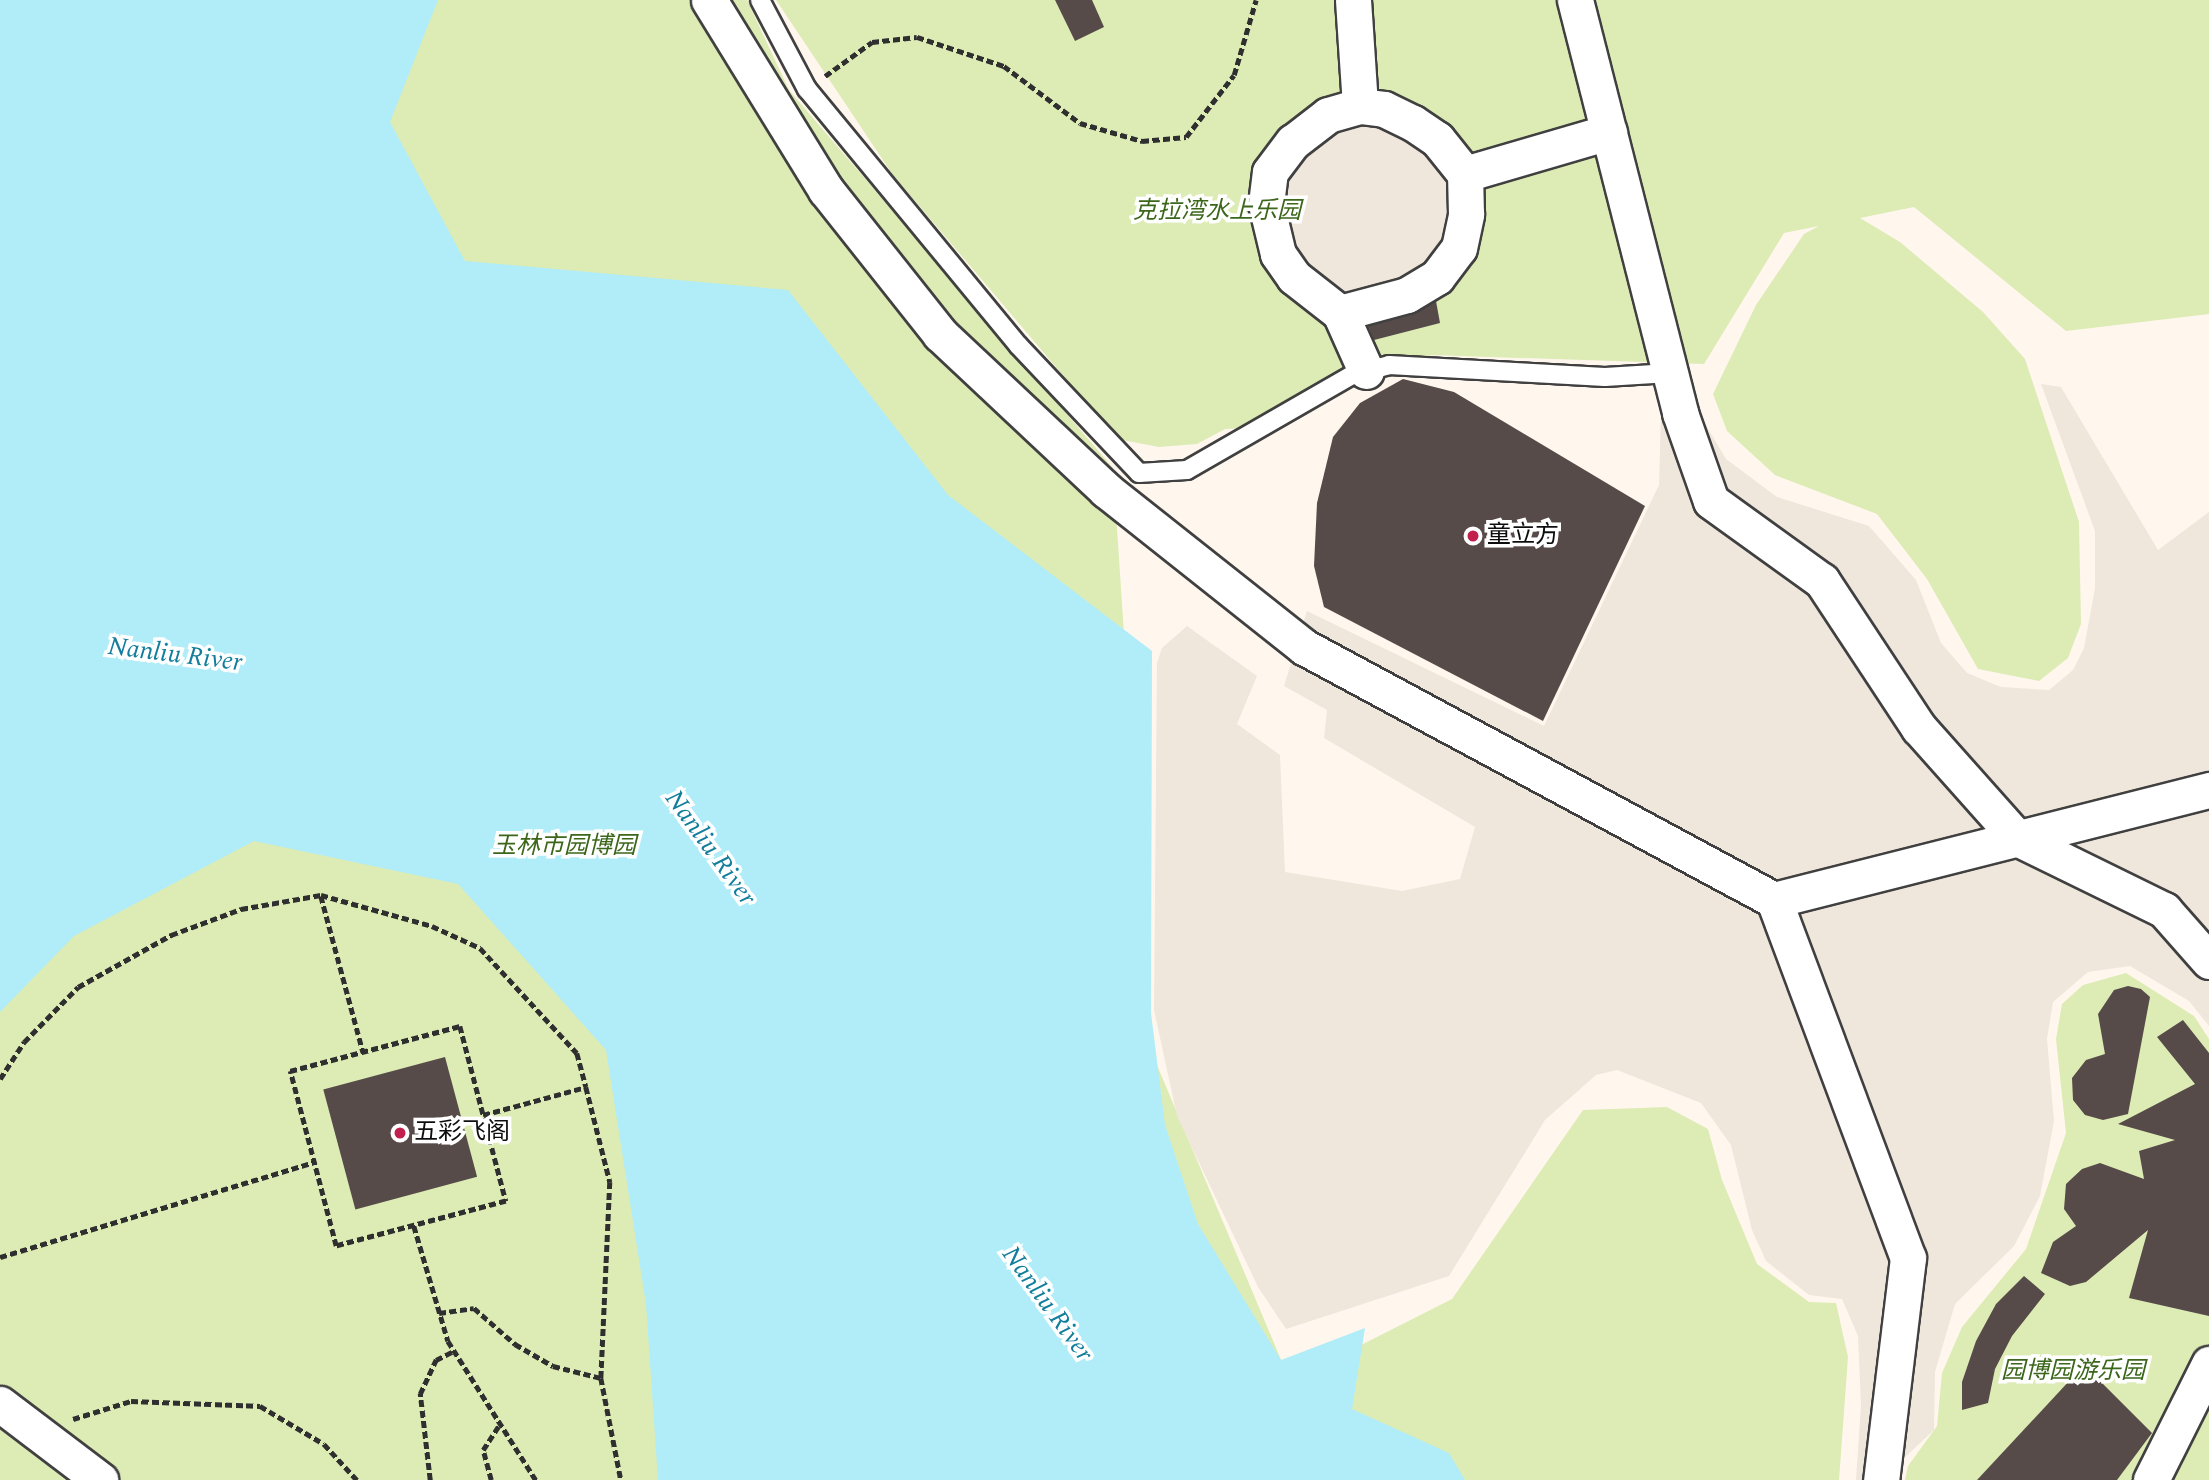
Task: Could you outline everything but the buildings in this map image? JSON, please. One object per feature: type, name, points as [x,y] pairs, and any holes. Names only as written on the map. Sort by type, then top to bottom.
[{"type":"street","points":[[709,0],[825,190],[940,334],[1106,490],[1304,648],[1774,900],[1908,1258],[1881,1480]]},
{"type":"street","points":[[1353,0],[1360,106]]},
{"type":"street","points":[[1575,0],[1670,373],[1711,501],[1822,581],[1919,728],[2017,838],[2164,910],[2209,961]]},
{"type":"street","points":[[1340,313],[1407,295],[1437,277],[1460,248],[1466,214],[1465,174],[1437,139],[1384,108],[1360,106],[1328,115],[1293,142],[1270,172],[1266,204],[1278,254],[1294,277],[1340,313],[1366,371]]},
{"type":"street","points":[[1465,174],[1609,132]]},
{"type":"street","points":[[1774,900],[2209,790]]},
{"type":"street","points":[[2151,1480],[2209,1364]]},
{"type":"street","points":[[0,1404],[44,1433],[100,1480]]},
{"type":"lane","points":[[761,0],[807,89],[1018,345],[1139,473],[1187,470],[1366,371],[1389,365],[1605,377],[1670,373]]},
{"type":"path","points":[[807,89],[872,43],[917,37],[1004,66],[1080,122],[1142,141],[1186,137],[1234,75],[1256,0]]},
{"type":"path","points":[[321,895],[363,1052]]},
{"type":"path","points":[[0,1079],[24,1042],[78,987],[171,935],[241,909],[321,895],[432,926],[480,948],[577,1054],[586,1087],[610,1182],[601,1378],[621,1480]]},
{"type":"path","points":[[460,1026],[483,1115],[506,1201],[336,1246],[290,1071],[460,1026]]},
{"type":"path","points":[[483,1115],[586,1087]]},
{"type":"path","points":[[0,1257],[314,1162]]},
{"type":"path","points":[[414,1226],[439,1313],[454,1351],[536,1480]]},
{"type":"path","points":[[439,1313],[474,1308],[515,1344],[553,1366],[601,1378]]},
{"type":"path","points":[[430,1480],[420,1394],[436,1360],[454,1351]]},
{"type":"path","points":[[44,1433],[91,1410],[131,1401],[260,1406],[324,1444],[357,1480]]},
{"type":"path","points":[[491,1480],[483,1450],[500,1424]]},
{"type":"green space","name":"玉林市园博园","points":[[0,0],[747,0],[789,90],[1113,468],[1128,694],[1130,1001],[1290,1381],[1452,1299],[1583,1110],[1667,1107],[1708,1129],[1722,1180],[1757,1264],[1809,1302],[1836,1303],[1848,1357],[1839,1480],[0,1480]]},
{"type":"green space","name":"克拉湾水上乐园","points":[[776,0],[2209,0],[2209,314],[2066,331],[1914,207],[1860,218],[1900,242],[1983,312],[2025,359],[2079,522],[2081,624],[2068,658],[2039,681],[1978,669],[1927,579],[1877,514],[1775,475],[1727,431],[1713,394],[1756,305],[1804,234],[1819,226],[1784,233],[1704,364],[1431,355],[1243,428],[1225,429],[1197,444],[1159,447],[1117,439],[893,175]]},
{"type":"green space","name":"园博园游乐园","points":[[2126,973],[2194,1016],[2209,1039],[2209,1480],[1905,1480],[1908,1466],[1937,1426],[1942,1373],[1962,1327],[2026,1249],[2066,1133],[2056,1039],[2062,1004],[2083,985]]},
{"type":"shaded area","points":[[1373,115],[1428,141],[1458,197],[1439,264],[1353,299],[1316,285],[1277,226],[1283,166],[1300,143]]},
{"type":"shaded area","points":[[2041,384],[2061,387],[2158,550],[2209,512],[2209,1026],[2189,1001],[2130,966],[2088,972],[2053,1002],[2047,1039],[2054,1121],[2040,1196],[2014,1246],[1955,1304],[1935,1372],[1934,1430],[1902,1460],[1899,1480],[1856,1480],[1861,1405],[1858,1336],[1842,1299],[1809,1295],[1766,1261],[1752,1230],[1731,1145],[1701,1103],[1617,1070],[1596,1075],[1545,1120],[1449,1276],[1286,1329],[1258,1287],[1177,1116],[1154,1010],[1157,663],[1162,648],[1187,626],[1257,676],[1237,724],[1280,755],[1285,872],[1402,891],[1460,879],[1475,827],[1324,738],[1327,710],[1284,686],[1307,611],[1544,726],[1659,485],[1661,411],[1700,415],[1726,459],[1777,497],[1869,526],[1916,580],[1941,643],[1967,673],[2001,687],[2049,690],[2073,670],[2084,648],[2095,588],[2095,531]]},
{"type":"water","name":"玉林市园博园","points":[[0,0],[438,0],[390,122],[465,261],[788,290],[948,495],[1152,651],[1151,1013],[1165,1125],[1198,1224],[1281,1360],[1365,1328],[1352,1409],[1449,1453],[1465,1480],[658,1480],[646,1304],[606,1050],[458,884],[254,841],[74,936],[0,1012]]},
{"type":"place","name":"童立方","points":[[1473,536]]},
{"type":"place","name":"五彩飞阁","points":[[400,1133]]},
{"type":"water label","name":"Nanliu River","points":[[175,655]]},
{"type":"water label","name":"Nanliu River","points":[[710,848]]},
{"type":"water label","name":"Nanliu River","points":[[1047,1304]]}]
